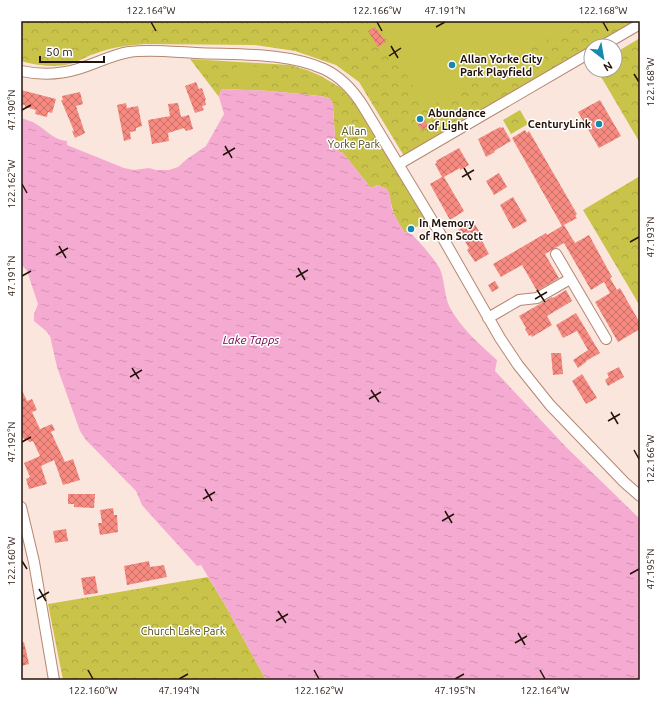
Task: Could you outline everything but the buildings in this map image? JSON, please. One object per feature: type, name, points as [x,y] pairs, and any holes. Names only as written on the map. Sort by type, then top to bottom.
[{"type":"street","points":[[616,38],[640,24]]},
{"type":"street","points":[[21,71],[35,74],[58,73],[79,69],[121,54],[144,51],[271,57],[306,63],[334,75],[350,88],[363,106],[399,164],[488,318],[518,365],[550,405],[624,482],[640,496]]},
{"type":"street","points":[[399,164],[583,57]]},
{"type":"street","points":[[556,254],[606,339]]},
{"type":"street","points":[[488,318],[519,300],[537,298],[570,279]]},
{"type":"street","points":[[22,512],[34,562],[54,680]]},
{"type":"green space","name":"Allan Yorke Park","points":[[21,21],[636,21],[605,38],[583,38],[583,52],[404,156],[359,82],[336,65],[295,51],[255,45],[146,44],[109,49],[67,65],[40,65],[21,61]]},
{"type":"green space","name":"Allan Yorke City Park Playfield","points":[[376,21],[579,21],[426,109]]},
{"type":"green space","points":[[640,38],[640,143],[602,78],[623,78],[623,48]]},
{"type":"green space","name":"Allan Yorke Park","points":[[190,59],[290,65],[321,76],[341,88],[353,101],[364,118],[427,221],[405,233],[394,214],[387,189],[377,185],[371,188],[342,152],[339,153],[335,139],[333,104],[330,99],[311,95],[269,91],[224,89],[221,90],[219,97]]},
{"type":"green space","points":[[237,65],[262,67],[261,82],[236,80]]},
{"type":"green space","points":[[520,110],[528,124],[511,134],[503,120]]},
{"type":"green space","points":[[640,176],[640,306],[583,210]]},
{"type":"green space","points":[[640,206],[640,242],[636,232],[635,220]]},
{"type":"green space","name":"Church Lake Park","points":[[208,577],[266,680],[63,680],[48,604]]},
{"type":"green space","points":[[184,633],[187,642],[165,650],[162,641]]},
{"type":"water","name":"Lake Tapps","points":[[221,90],[269,91],[311,95],[330,99],[333,104],[335,139],[339,153],[342,152],[371,188],[377,185],[387,189],[393,212],[405,233],[408,231],[416,239],[430,254],[440,269],[448,303],[455,316],[471,336],[497,360],[495,371],[567,448],[640,519],[640,680],[266,680],[224,603],[201,565],[197,566],[142,505],[136,491],[86,440],[80,431],[57,367],[50,336],[34,321],[34,314],[38,304],[27,271],[21,264],[21,118],[40,126],[58,139],[67,141],[67,145],[124,168],[134,170],[149,168],[156,170],[169,170],[178,167],[206,146],[224,114],[219,97]]},
{"type":"place","name":"Allan Yorke City Park Playfield","points":[[452,65]]},
{"type":"place","name":"Abundance of Light","points":[[420,119]]},
{"type":"place","name":"CenturyLink","points":[[599,124]]},
{"type":"place","name":"In Memory of Ron Scott","points":[[411,229]]}]
